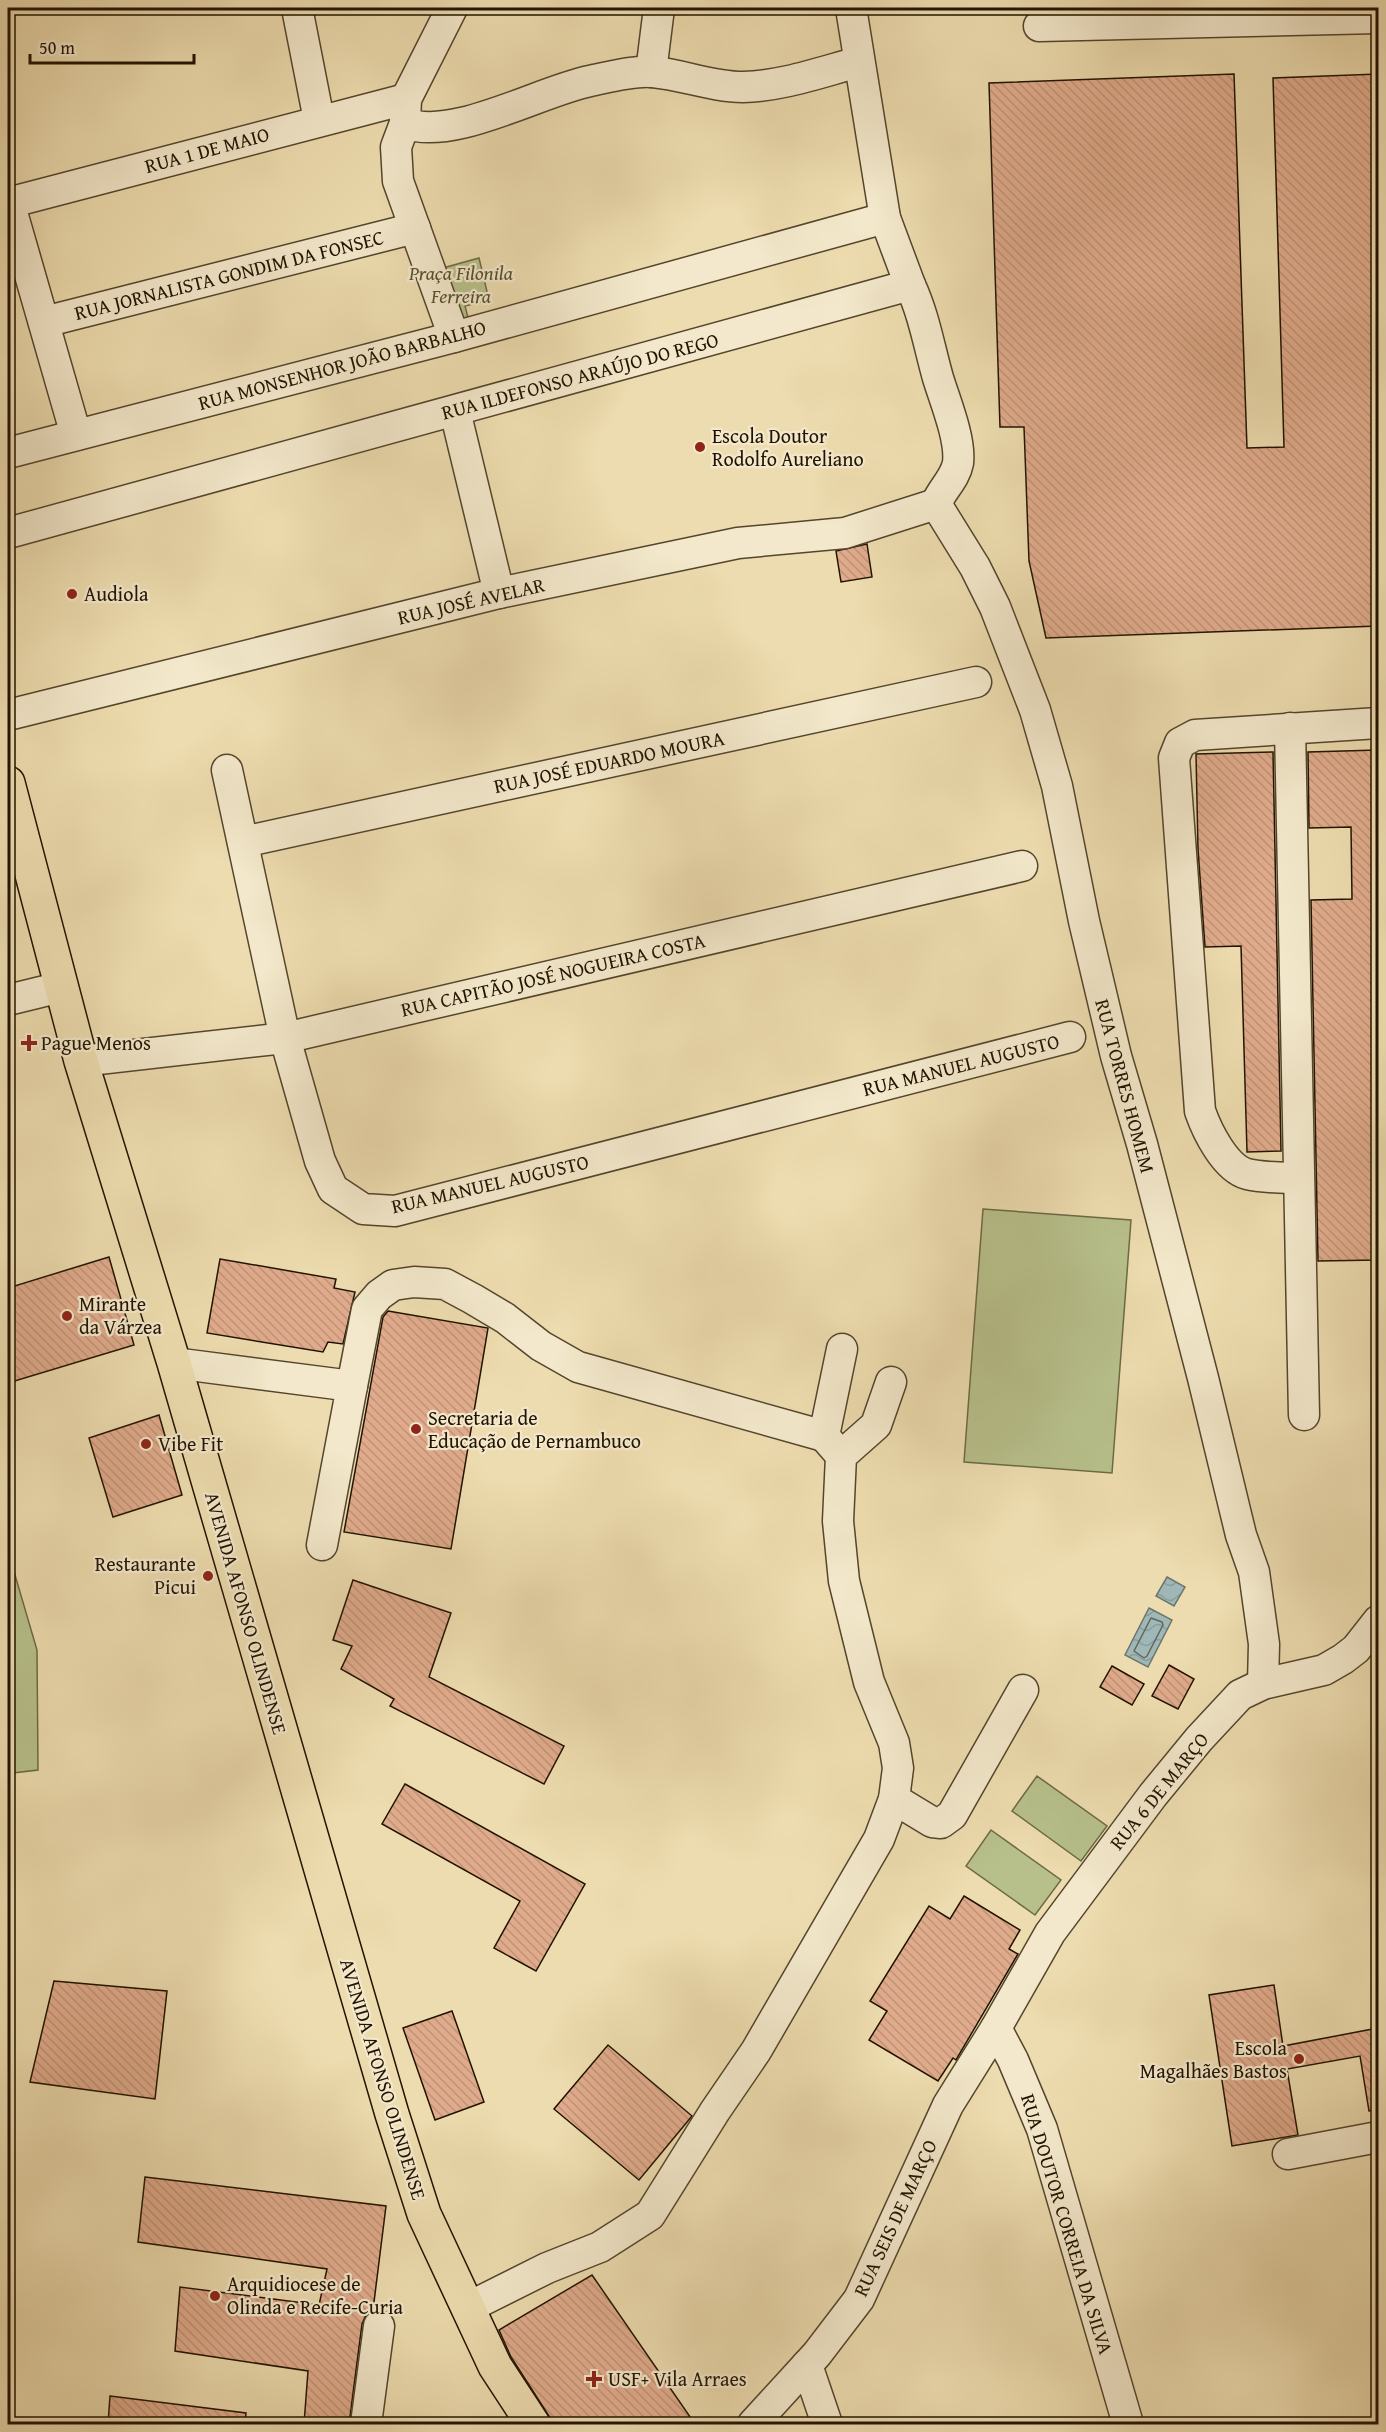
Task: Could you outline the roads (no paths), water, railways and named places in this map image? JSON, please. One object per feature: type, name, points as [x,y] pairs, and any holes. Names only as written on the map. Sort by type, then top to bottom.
[{"type":"main road","name":"AVENIDA AFONSO OLINDENSE","points":[[8,783],[81,1062],[174,1363],[392,2114],[424,2214],[495,2366],[533,2424]]},
{"type":"street","points":[[297,8],[320,120]]},
{"type":"street","points":[[452,8],[406,111],[396,147],[395,163],[398,181],[454,337]]},
{"type":"street","points":[[651,72],[659,8]]},
{"type":"street","points":[[851,8],[885,218],[919,303],[956,440],[958,460],[956,472],[940,492],[936,504]]},
{"type":"street","points":[[1039,26],[1378,18]]},
{"type":"street","name":"RUA 1 DE MAIO","points":[[8,203],[320,120],[406,111],[417,128],[459,123],[589,81],[651,72],[714,85],[744,87],[782,83],[857,51]]},
{"type":"street","points":[[8,203],[76,435]]},
{"type":"street","name":"RUA MONSENHOR JOÃO BARBALHO","points":[[8,453],[454,337],[885,218]]},
{"type":"street","name":"RUA JORNALISTA GONDIM DA FONSEC","points":[[44,321],[415,228]]},
{"type":"street","name":"RUA ILDEFONSO ARAÚJO DO REGO","points":[[8,533],[910,285]]},
{"type":"street","points":[[454,411],[499,593]]},
{"type":"street","name":"RUA JOSÉ AVELAR","points":[[8,715],[499,593],[738,543],[845,533],[936,504]]},
{"type":"street","name":"RUA TORRES HOMEM","points":[[936,504],[975,567],[995,607],[1032,701],[1057,786],[1110,1035],[1142,1144],[1241,1535],[1254,1572],[1264,1644],[1263,1684]]},
{"type":"street","name":"RUA JOSÉ EDUARDO MOURA","points":[[243,842],[976,682]]},
{"type":"street","points":[[1299,1179],[1245,1174],[1225,1157],[1209,1136],[1200,1111],[1174,758],[1180,743],[1196,735],[1378,723]]},
{"type":"street","points":[[1290,728],[1304,1415]]},
{"type":"street","name":"RUA MANUEL AUGUSTO","points":[[227,770],[285,1038],[320,1161],[333,1189],[363,1209],[396,1211],[1070,1036]]},
{"type":"street","name":"RUA CAPITÃO JOSÉ NOGUEIRA COSTA","points":[[81,1062],[285,1038],[1022,866]]},
{"type":"street","points":[[8,1000],[61,987]]},
{"type":"street","points":[[322,1545],[367,1309],[379,1295],[393,1286],[414,1282],[445,1284],[505,1318],[541,1346],[578,1367],[832,1446],[876,1425],[891,1382]]},
{"type":"street","points":[[467,2308],[547,2268],[600,2247],[650,2215],[715,2111],[756,2051],[879,1839],[894,1799],[898,1768],[894,1743],[869,1682],[844,1581],[832,1446],[842,1348]]},
{"type":"street","points":[[174,1363],[352,1386]]},
{"type":"street","name":"RUA 6 DE MARÇO","points":[[996,2028],[1050,1933],[1153,1795],[1224,1710],[1240,1695],[1263,1684],[1324,1670],[1356,1648],[1378,1621]]},
{"type":"street","points":[[894,1799],[933,1822],[941,1823],[952,1815],[1023,1690]]},
{"type":"street","name":"RUA SEIS DE MARÇO","points":[[753,2424],[807,2365],[859,2298],[948,2105],[996,2028]]},
{"type":"street","name":"RUA DOUTOR CORREIA DA SILVA","points":[[996,2028],[1013,2060],[1042,2129],[1128,2424]]},
{"type":"street","points":[[1288,2154],[1378,2137]]},
{"type":"street","points":[[366,2424],[379,2326]]},
{"type":"street","points":[[807,2365],[827,2424]]},
{"type":"water","points":[[1167,1577],[1185,1587],[1174,1606],[1156,1596]]},
{"type":"water","points":[[1149,1608],[1172,1620],[1148,1667],[1125,1655]]},
{"type":"place","name":"Escola Doutor Rodolfo Aureliano","points":[[700,447]]},
{"type":"place","name":"Audiola","points":[[72,594]]},
{"type":"place","name":"Pague Menos","points":[[29,1043]]},
{"type":"place","name":"Mirante da Várzea","points":[[67,1316]]},
{"type":"place","name":"Secretaria de Educação de Pernambuco","points":[[416,1429]]},
{"type":"place","name":"Vibe Fit","points":[[146,1444]]},
{"type":"place","name":"Restaurante Picui","points":[[208,1576]]},
{"type":"place","name":"Escola Magalhães Bastos","points":[[1299,2059]]},
{"type":"place","name":"Arquidiocese de Olinda e Recife-Curia","points":[[215,2296]]},
{"type":"place","name":"USF+ Vila Arraes","points":[[594,2379]]},
{"type":"park label","name":"Praça Filonila Ferreira","points":[[461,284]]}]
